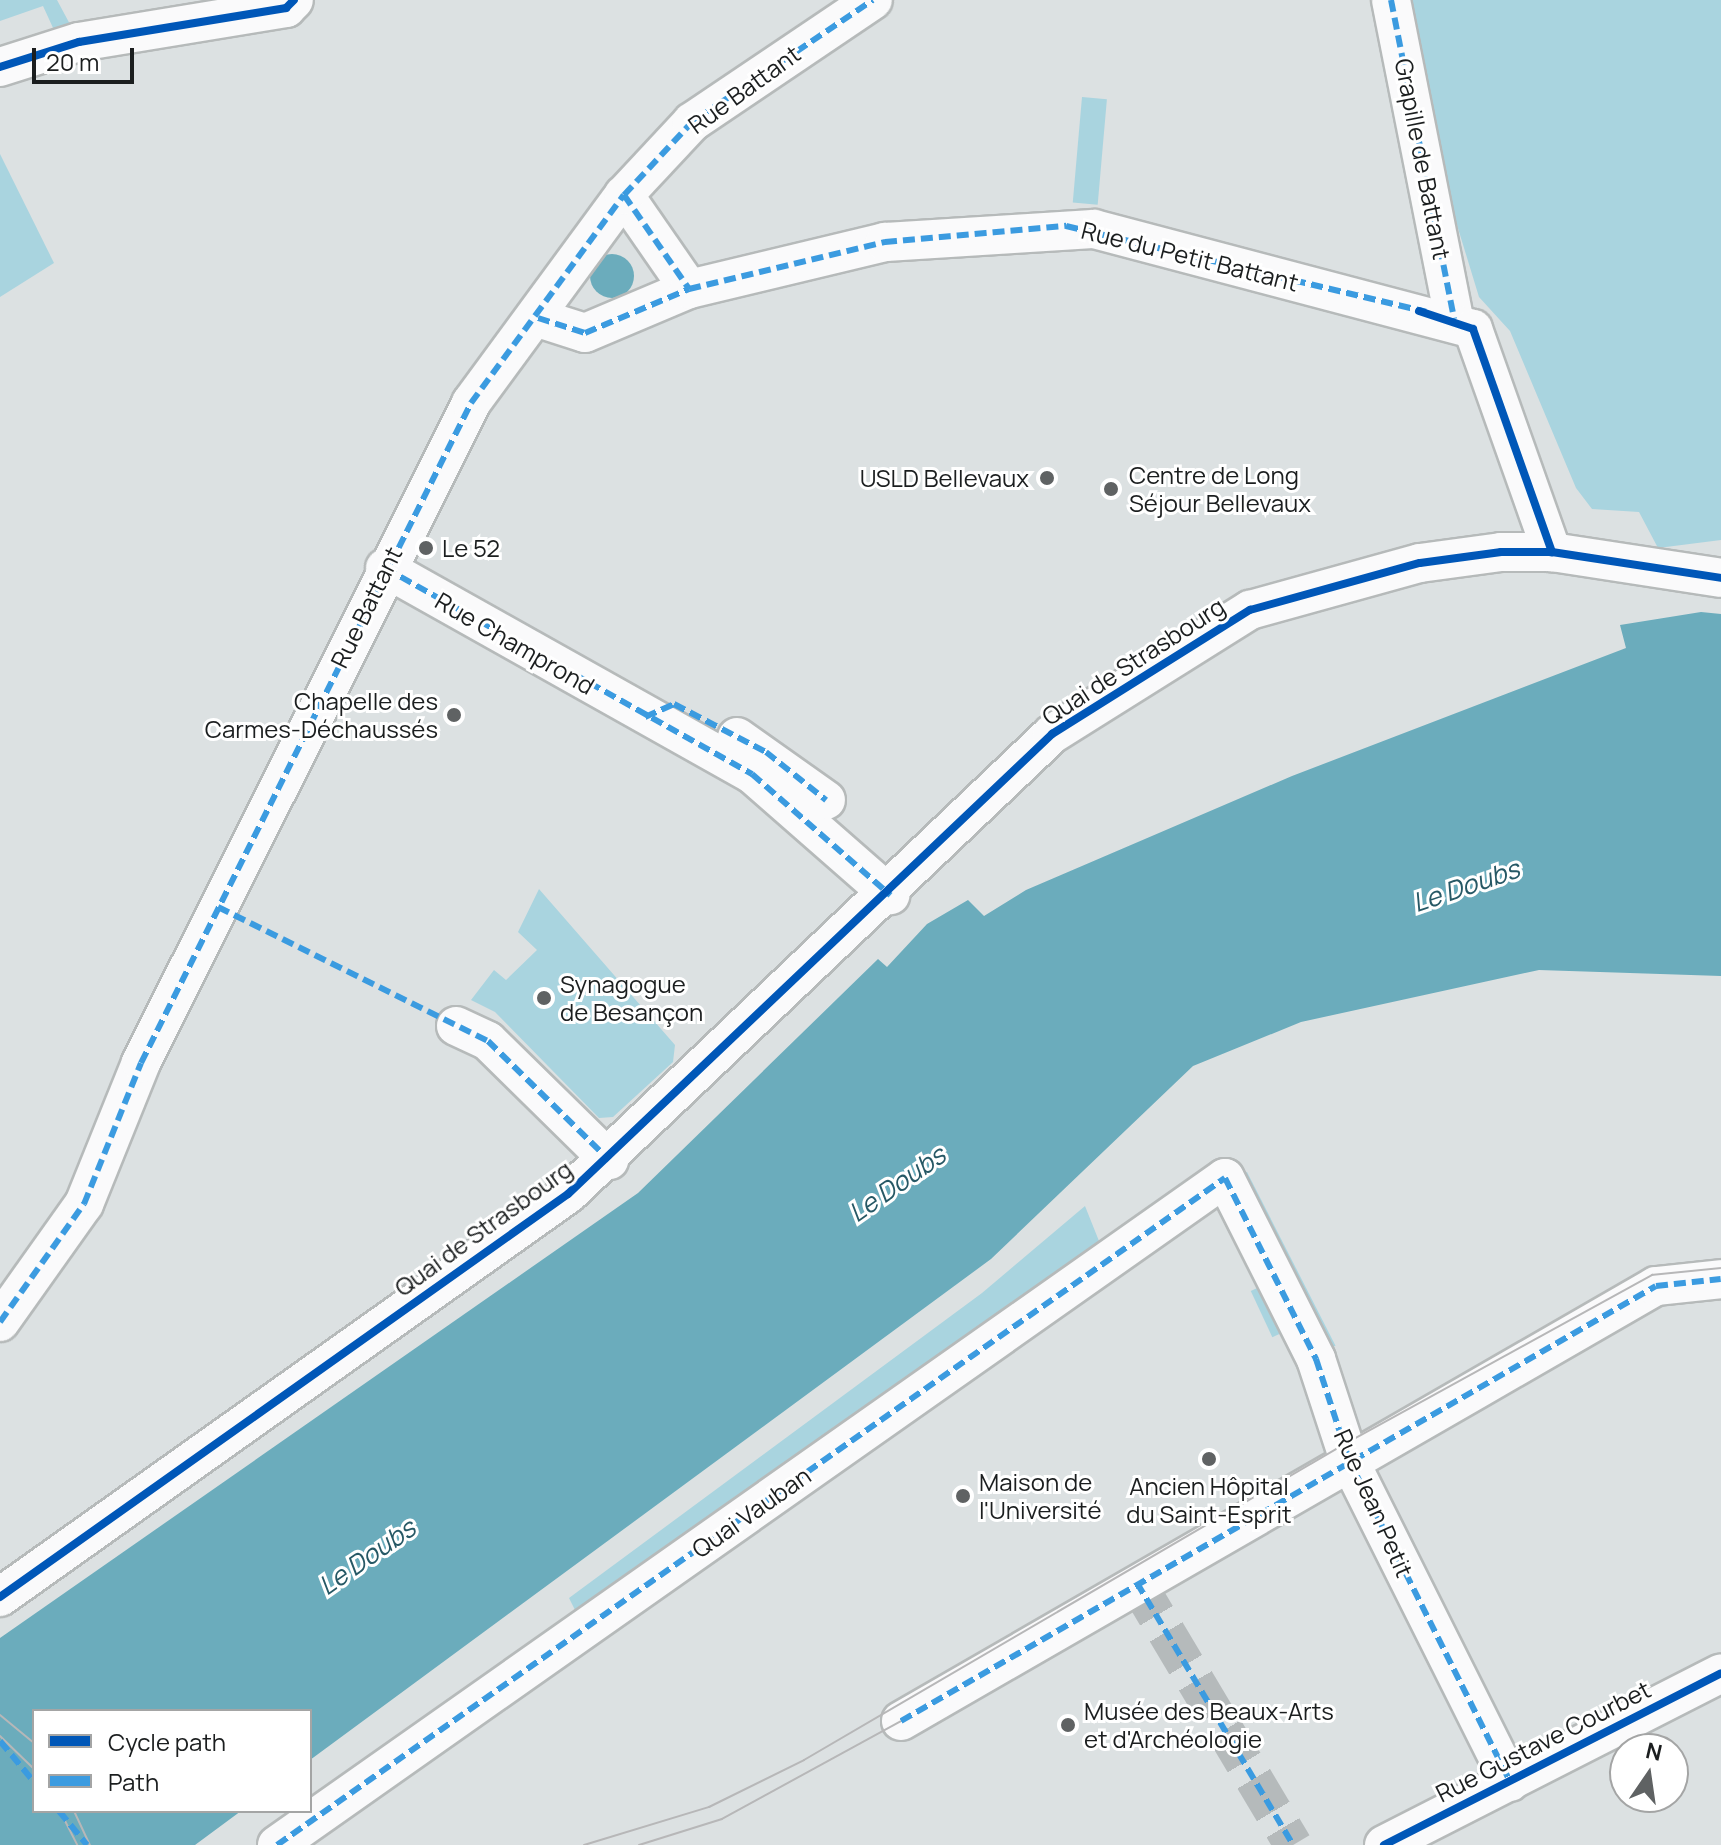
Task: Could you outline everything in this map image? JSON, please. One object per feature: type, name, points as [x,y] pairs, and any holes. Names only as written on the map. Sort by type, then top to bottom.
[{"type":"street","points":[[0,67],[79,42],[286,8],[294,0]]},
{"type":"street","name":"Rue Battant","points":[[0,1322],[84,1204],[141,1063],[385,568],[471,403],[538,318],[624,195],[692,122],[873,0]]},
{"type":"street","name":"Grapille de Battant","points":[[1391,0],[1454,319]]},
{"type":"street","points":[[624,195],[689,289]]},
{"type":"street","name":"Rue du Petit Battant","points":[[538,318],[585,333],[689,289],[899,240],[1066,226],[1454,319]]},
{"type":"street","points":[[1454,319],[1473,329],[1552,552]]},
{"type":"street","name":"Quai de Strasbourg","points":[[0,1597],[609,1160],[890,895],[1052,734],[1250,610],[1420,563],[1552,552],[1721,578]]},
{"type":"street","name":"Rue Champrond","points":[[385,568],[821,815],[890,895]]},
{"type":"street","points":[[456,1026],[488,1041],[609,1160]]},
{"type":"street","name":"Quai Vauban","points":[[277,1845],[1225,1178]]},
{"type":"street","name":"Rue Jean Petit","points":[[1225,1178],[1316,1359],[1349,1460],[1510,1782]]},
{"type":"street","points":[[901,1721],[1349,1460],[1656,1286],[1721,1279]]},
{"type":"street","name":"Rue Gustave Courbet","points":[[1384,1845],[1721,1673]]},
{"type":"shaded area","points":[[0,0],[57,0],[72,28],[54,30],[43,6],[0,21]]},
{"type":"shaded area","points":[[1403,0],[1721,0],[1721,540],[1658,548],[1639,512],[1592,509],[1576,488],[1510,331],[1479,297],[1439,166]]},
{"type":"shaded area","points":[[1082,97],[1107,99],[1098,205],[1073,203]]},
{"type":"shaded area","points":[[0,154],[54,263],[0,297]]},
{"type":"shaded area","name":"Synagogue de Besançon","points":[[539,889],[675,1045],[673,1062],[613,1117],[599,1118],[495,1012],[471,1000],[494,970],[506,980],[537,950],[518,932]]},
{"type":"shaded area","points":[[1247,1172],[1336,1346],[1323,1352],[1235,1178]]},
{"type":"shaded area","points":[[1085,1206],[1103,1251],[577,1614],[569,1598],[982,1293]]},
{"type":"shaded area","points":[[1268,1283],[1290,1329],[1272,1337],[1251,1291]]},
{"type":"water","points":[[612,254],[627,261],[634,276],[627,291],[612,298],[597,291],[590,276],[597,261]]},
{"type":"water","name":"Le Doubs","points":[[1701,612],[1721,614],[1721,976],[1539,970],[1301,1022],[1193,1066],[991,1259],[312,1759],[312,1709],[32,1709],[32,1813],[238,1813],[195,1845],[0,1845],[0,1638],[638,1193],[878,959],[887,967],[927,924],[968,900],[984,916],[1026,890],[1292,776],[1626,648],[1620,625]]},
{"type":"tunnel","points":[[1137,1583],[1293,1845]]},
{"type":"tram line","points":[[584,1845],[709,1807],[804,1760],[1343,1445],[1652,1275],[1721,1268]]},
{"type":"tram line","points":[[0,1715],[32,1741]]},
{"type":"tram line","points":[[639,1845],[722,1819],[901,1721]]},
{"type":"tram line","points":[[0,1736],[32,1767]]},
{"type":"tram line","points":[[61,1813],[77,1845]]},
{"type":"tram line","points":[[75,1813],[90,1845]]},
{"type":"marked path","points":[[0,1322],[84,1204],[141,1063],[471,403],[624,195],[692,122],[873,0]]},
{"type":"marked path","points":[[1391,0],[1454,319]]},
{"type":"marked path","points":[[624,195],[689,289]]},
{"type":"marked path","points":[[538,318],[585,333],[689,289],[885,242],[1066,226],[1426,312]]},
{"type":"marked path","points":[[385,568],[752,774],[890,895]]},
{"type":"marked path","points":[[645,717],[674,704],[766,752],[826,800]]},
{"type":"marked path","points":[[218,907],[488,1041],[609,1160]]},
{"type":"marked path","points":[[277,1845],[1225,1178],[1316,1359],[1349,1460],[1510,1782]]},
{"type":"marked path","points":[[901,1721],[1656,1286],[1721,1279]]},
{"type":"marked path","points":[[1137,1583],[1293,1845]]},
{"type":"marked path","points":[[0,1741],[32,1780]]},
{"type":"marked path","points":[[61,1813],[87,1845]]},
{"type":"cycle path","points":[[0,67],[79,42],[286,8],[294,0]]},
{"type":"cycle path","points":[[1419,311],[1473,329],[1552,552]]},
{"type":"cycle path","points":[[0,1597],[568,1194],[1052,734],[1250,610],[1420,563],[1501,552],[1552,552],[1721,578]]},
{"type":"cycle path","points":[[1384,1845],[1721,1673]]},
{"type":"place","name":"USLD Bellevaux","points":[[1047,478]]},
{"type":"place","name":"Centre de Long Séjour Bellevaux","points":[[1111,489]]},
{"type":"place","name":"Le 52","points":[[426,548]]},
{"type":"place","name":"Chapelle des Carmes-Déchaussés","points":[[454,715]]},
{"type":"place","name":"Synagogue de Besançon","points":[[544,998]]},
{"type":"place","name":"Ancien Hôpital du Saint-Esprit","points":[[1209,1459]]},
{"type":"place","name":"Maison de l'Université","points":[[963,1496]]},
{"type":"place","name":"Musée des Beaux-Arts et d'Archéologie","points":[[1068,1725]]}]
